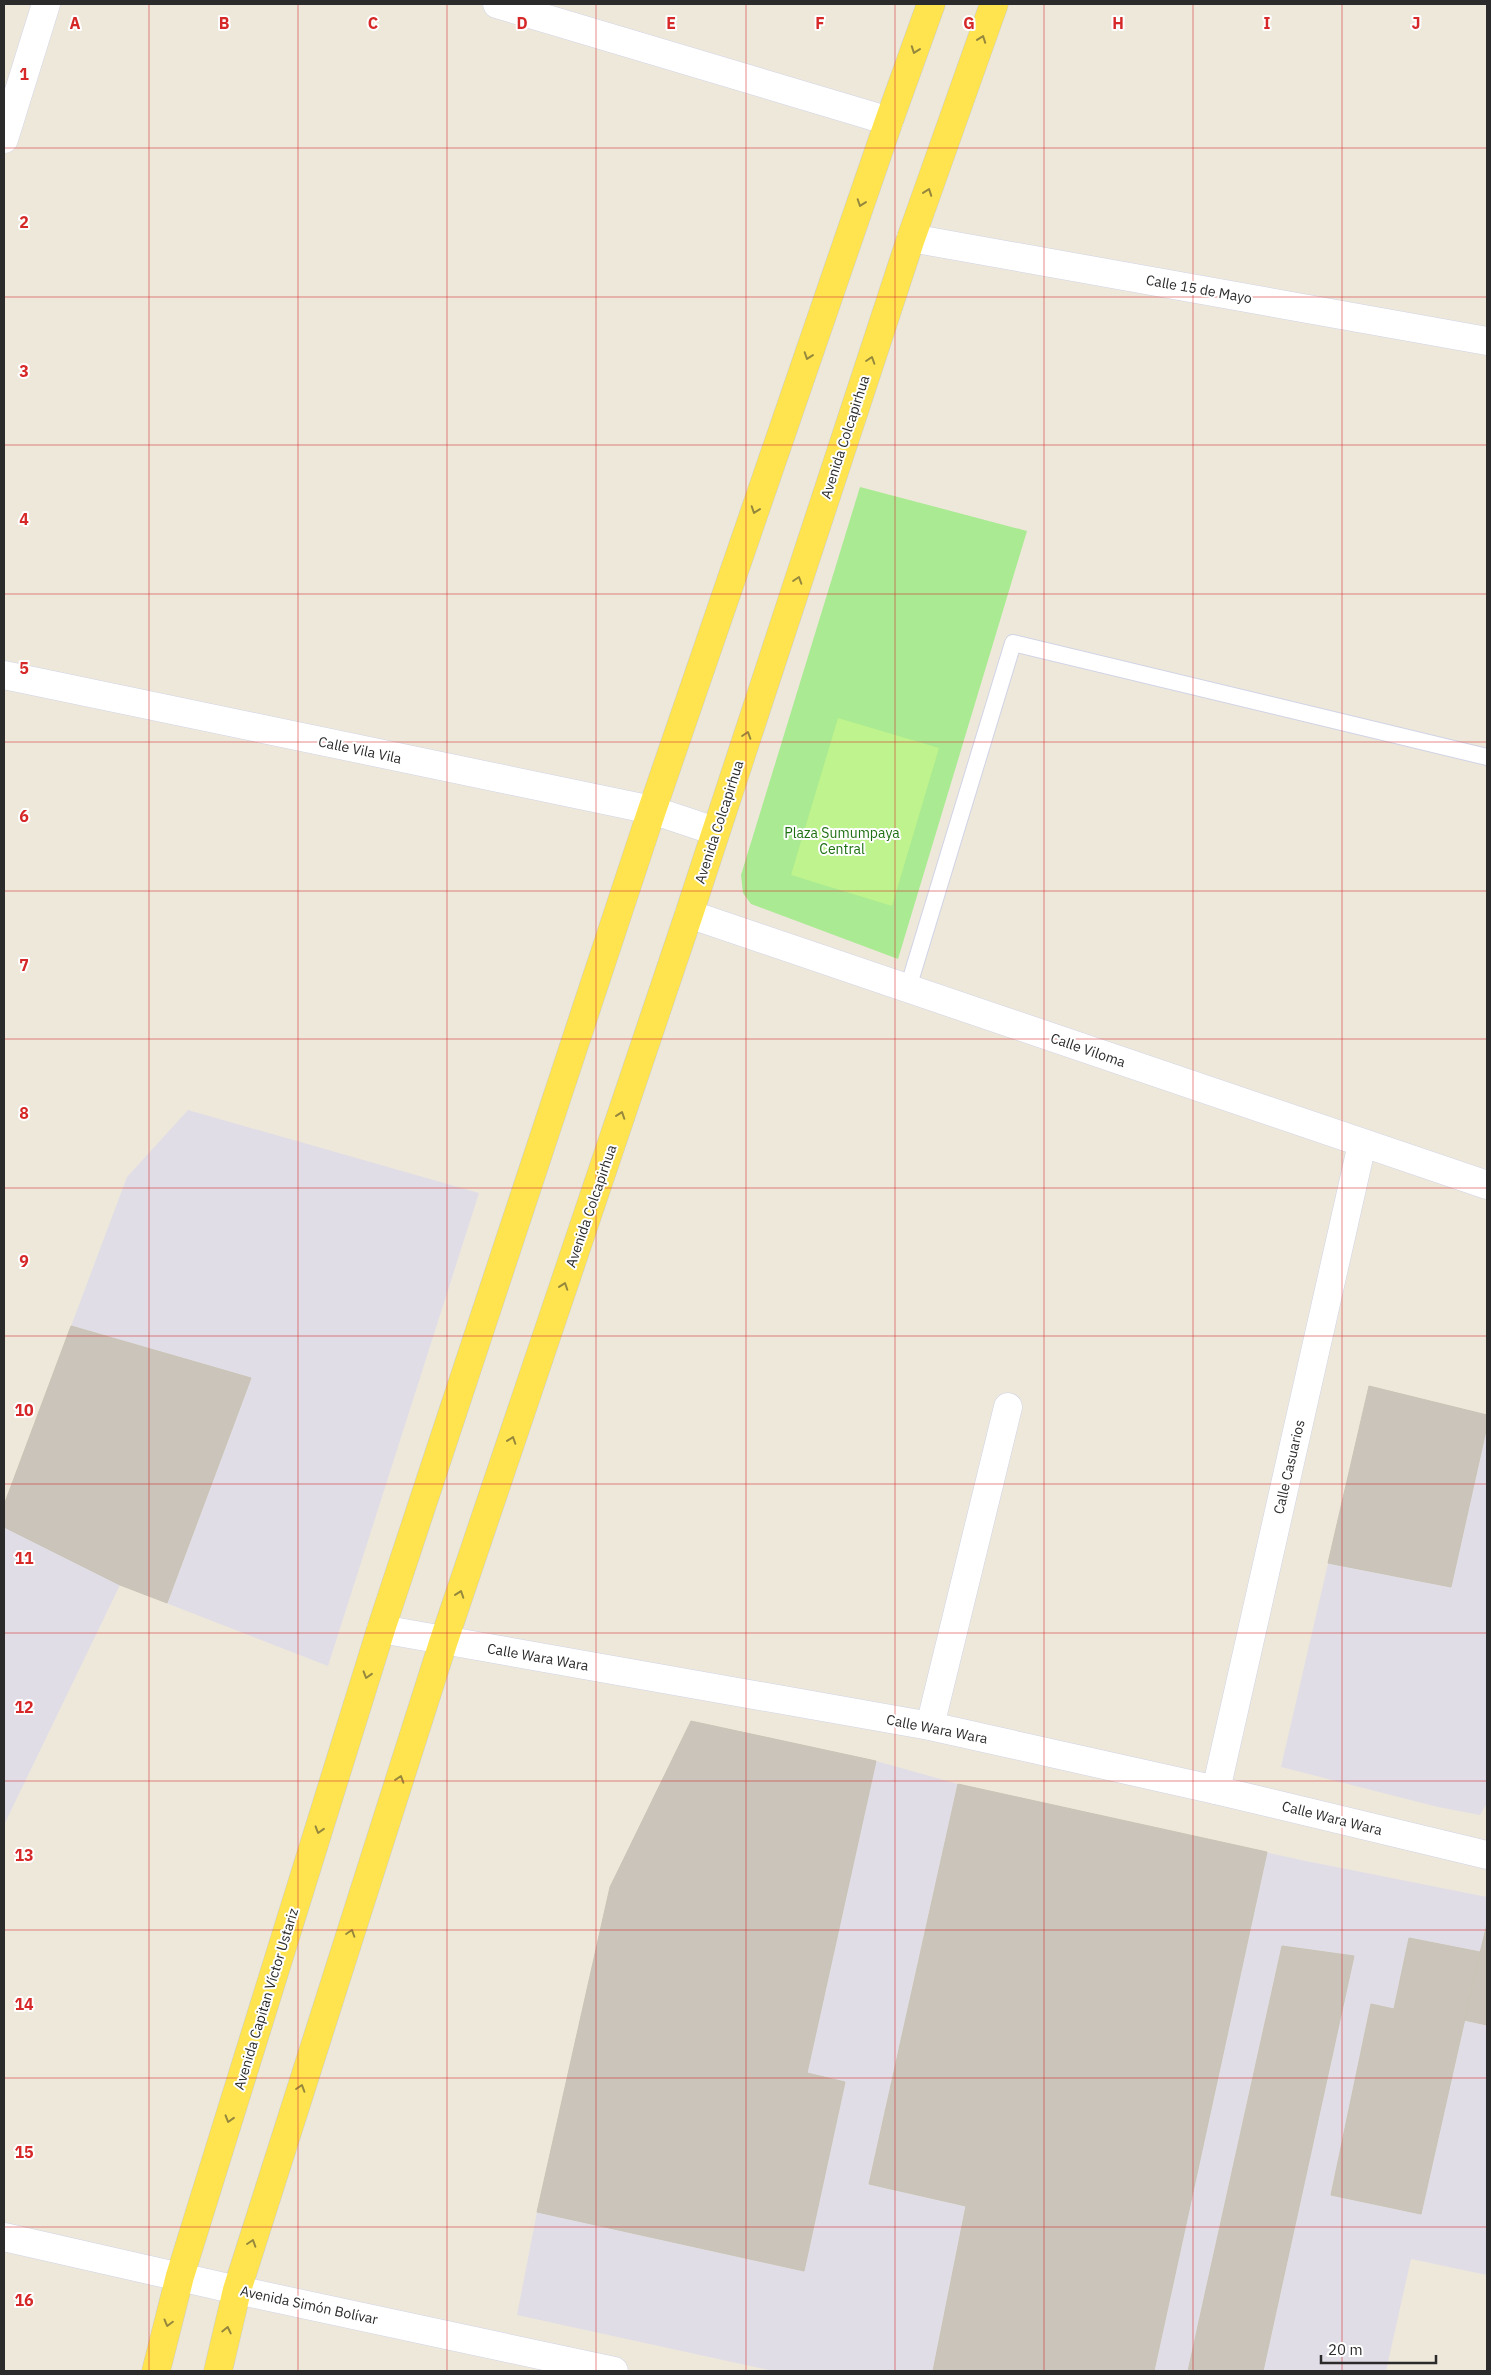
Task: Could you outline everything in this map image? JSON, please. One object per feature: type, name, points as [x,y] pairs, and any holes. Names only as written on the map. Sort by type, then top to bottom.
[{"type":"main road","points":[[381,1628],[652,810],[931,4]]},
{"type":"main road","name":"Avenida Colcapirhua","points":[[444,1640],[689,914],[911,238],[994,4]]},
{"type":"main road","name":"Avenida Capitan Víctor Ustariz","points":[[156,2371],[180,2276],[381,1628]]},
{"type":"main road","points":[[218,2371],[237,2290],[444,1640]]},
{"type":"street","points":[[4,139],[46,4]]},
{"type":"street","points":[[497,4],[889,121]]},
{"type":"street","name":"Calle 15 de Mayo","points":[[911,238],[1487,340]]},
{"type":"street","name":"Calle Vila Vila","points":[[4,675],[652,810],[715,831]]},
{"type":"street","name":"Calle Viloma","points":[[689,914],[1487,1185]]},
{"type":"street","name":"Calle Casuarios","points":[[1216,1790],[1362,1144]]},
{"type":"street","points":[[930,1726],[1008,1407]]},
{"type":"street","name":"Calle Wara Wara","points":[[381,1628],[930,1726],[1216,1790],[1487,1855]]},
{"type":"street","name":"Avenida Simón Bolívar","points":[[4,2237],[237,2290],[614,2371]]},
{"type":"lane","points":[[908,988],[1013,643],[1487,757]]},
{"type":"shaded area","points":[[188,1110],[479,1193],[328,1666],[120,1585],[4,1825],[4,1505],[127,1177]]},
{"type":"shaded area","points":[[1369,1386],[1487,1415],[1487,1803],[1480,1815],[1438,1807],[1281,1767]]},
{"type":"shaded area","points":[[691,1721],[876,1761],[958,1784],[1301,1860],[1487,1897],[1487,2275],[1411,2259],[1386,2371],[773,2371],[517,2315],[537,2212],[610,1887]]},
{"type":"green space","name":"Plaza Sumumpaya Central","points":[[860,487],[1027,531],[898,959],[751,904],[743,893],[741,875]]},
{"type":"green space","points":[[838,718],[939,748],[892,906],[791,875]]},
{"type":"building","points":[[71,1326],[251,1378],[167,1603],[120,1585],[4,1527],[4,1505]]},
{"type":"building","points":[[1369,1386],[1487,1415],[1487,1426],[1451,1587],[1328,1563]]},
{"type":"building","points":[[691,1721],[876,1761],[807,2073],[845,2082],[804,2271],[537,2212],[610,1887]]},
{"type":"building","points":[[958,1784],[1267,1852],[1154,2371],[933,2371],[966,2206],[869,2184]]},
{"type":"building","points":[[1487,1924],[1487,2025],[1464,2020]]},
{"type":"building","points":[[1409,1938],[1480,1952],[1421,2214],[1331,2195],[1371,2004],[1394,2009]]},
{"type":"building","points":[[1282,1946],[1354,1956],[1263,2371],[1188,2371]]}]
